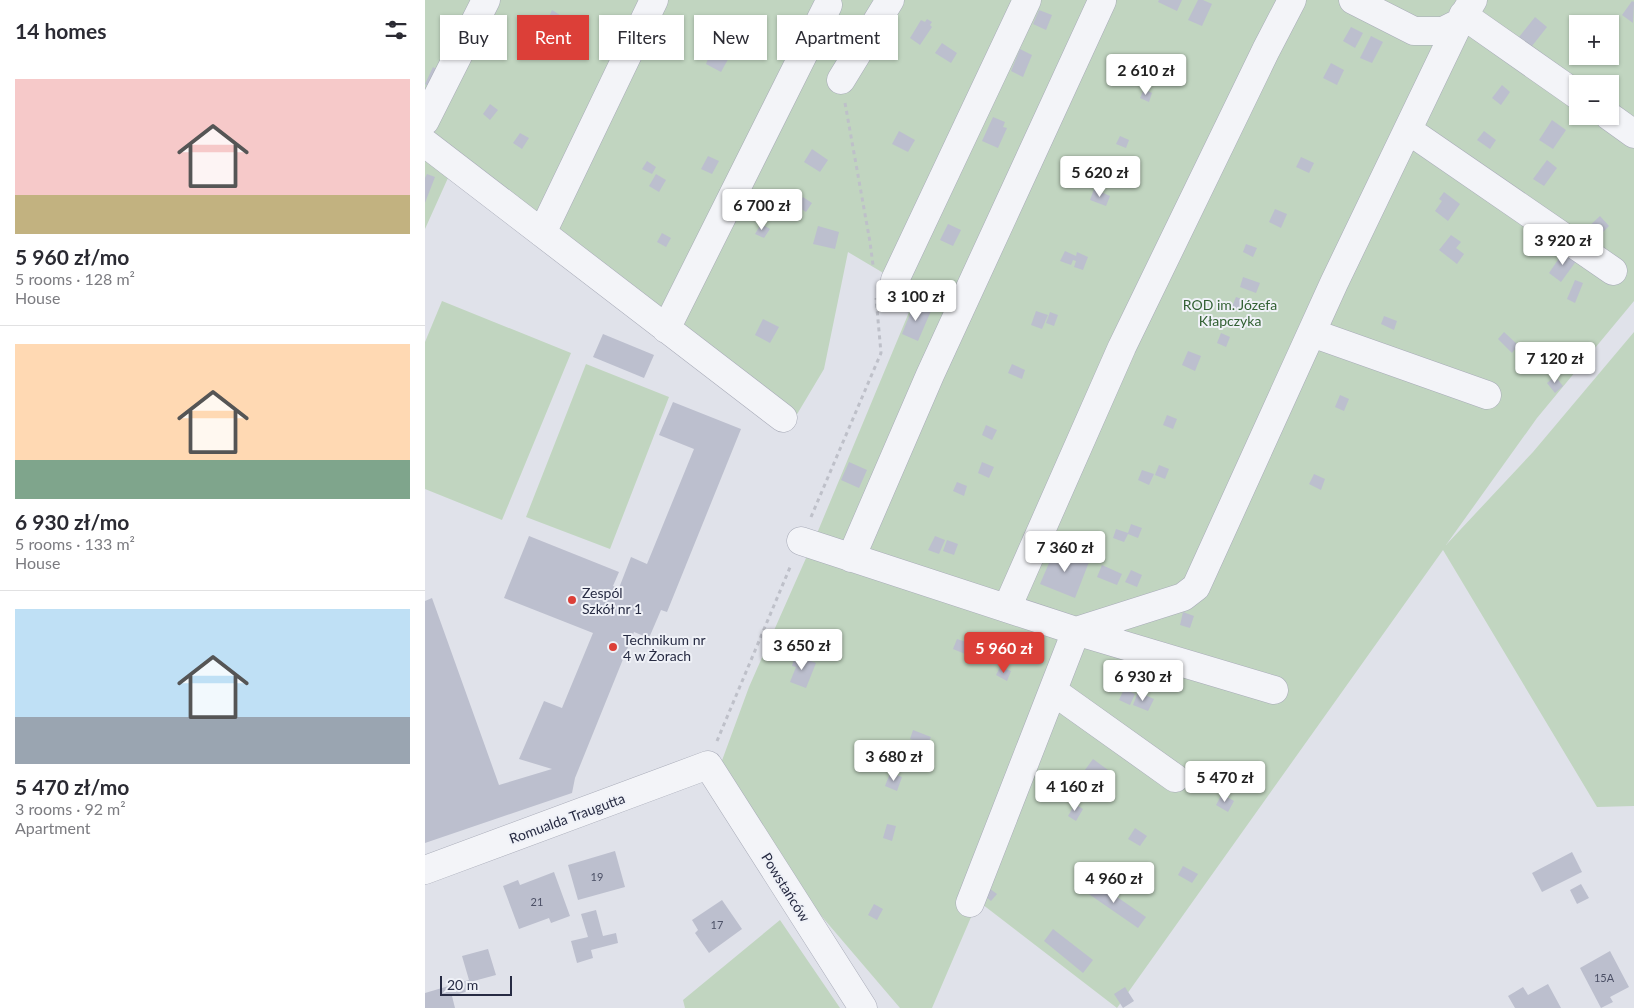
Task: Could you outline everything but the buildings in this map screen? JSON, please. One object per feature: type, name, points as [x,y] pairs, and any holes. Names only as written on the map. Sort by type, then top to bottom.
[{"type":"street","points":[[425,121],[486,0]]},
{"type":"street","points":[[542,233],[654,0]]},
{"type":"street","points":[[841,80],[890,0]]},
{"type":"street","points":[[881,282],[1027,0]]},
{"type":"street","points":[[1007,608],[1122,347],[1292,0]]},
{"type":"street","points":[[1353,0],[1414,31],[1443,31],[1465,13]]},
{"type":"street","points":[[851,558],[930,375],[1102,1]]},
{"type":"street","points":[[667,329],[828,5]]},
{"type":"street","points":[[1076,631],[1183,597],[1196,587],[1312,333],[1465,13]]},
{"type":"street","points":[[1465,13],[1569,88]]},
{"type":"street","points":[[1619,123],[1634,134]]},
{"type":"street","points":[[1408,130],[1613,270]]},
{"type":"street","points":[[425,143],[783,418]]},
{"type":"street","points":[[1312,333],[1487,396]]},
{"type":"street","points":[[801,541],[1076,631],[1274,690]]},
{"type":"street","points":[[970,903],[1076,631]]},
{"type":"street","points":[[1053,691],[1175,778]]},
{"type":"street","name":"Romualda Traugutta","points":[[425,870],[709,765]]},
{"type":"street","name":"Powstańców","points":[[709,765],[863,1008]]},
{"type":"path","points":[[709,765],[726,718],[881,353],[881,282],[870,242],[841,80]]},
{"type":"green space","name":"ROD im. Józefa Kłapczyka","points":[[425,0],[1634,0],[1634,301],[1537,418],[1446,545],[1533,452],[1634,332],[1634,806],[1597,807],[1443,550],[1117,1008],[978,901],[932,1008],[900,1008],[806,898],[720,766],[749,687],[818,531],[917,293],[848,252],[824,369],[787,431],[452,169],[425,229]]},
{"type":"green space","points":[[442,301],[571,353],[502,520],[425,489],[425,342]]},
{"type":"green space","points":[[586,364],[669,397],[610,549],[526,517]]},
{"type":"green space","points":[[780,920],[840,1008],[685,1008],[683,1000]]},
{"type":"place","name":"Zespól Szkół nr 1","points":[[572,600]]},
{"type":"place","name":"Technikum nr 4 w Żorach","points":[[613,647]]}]
